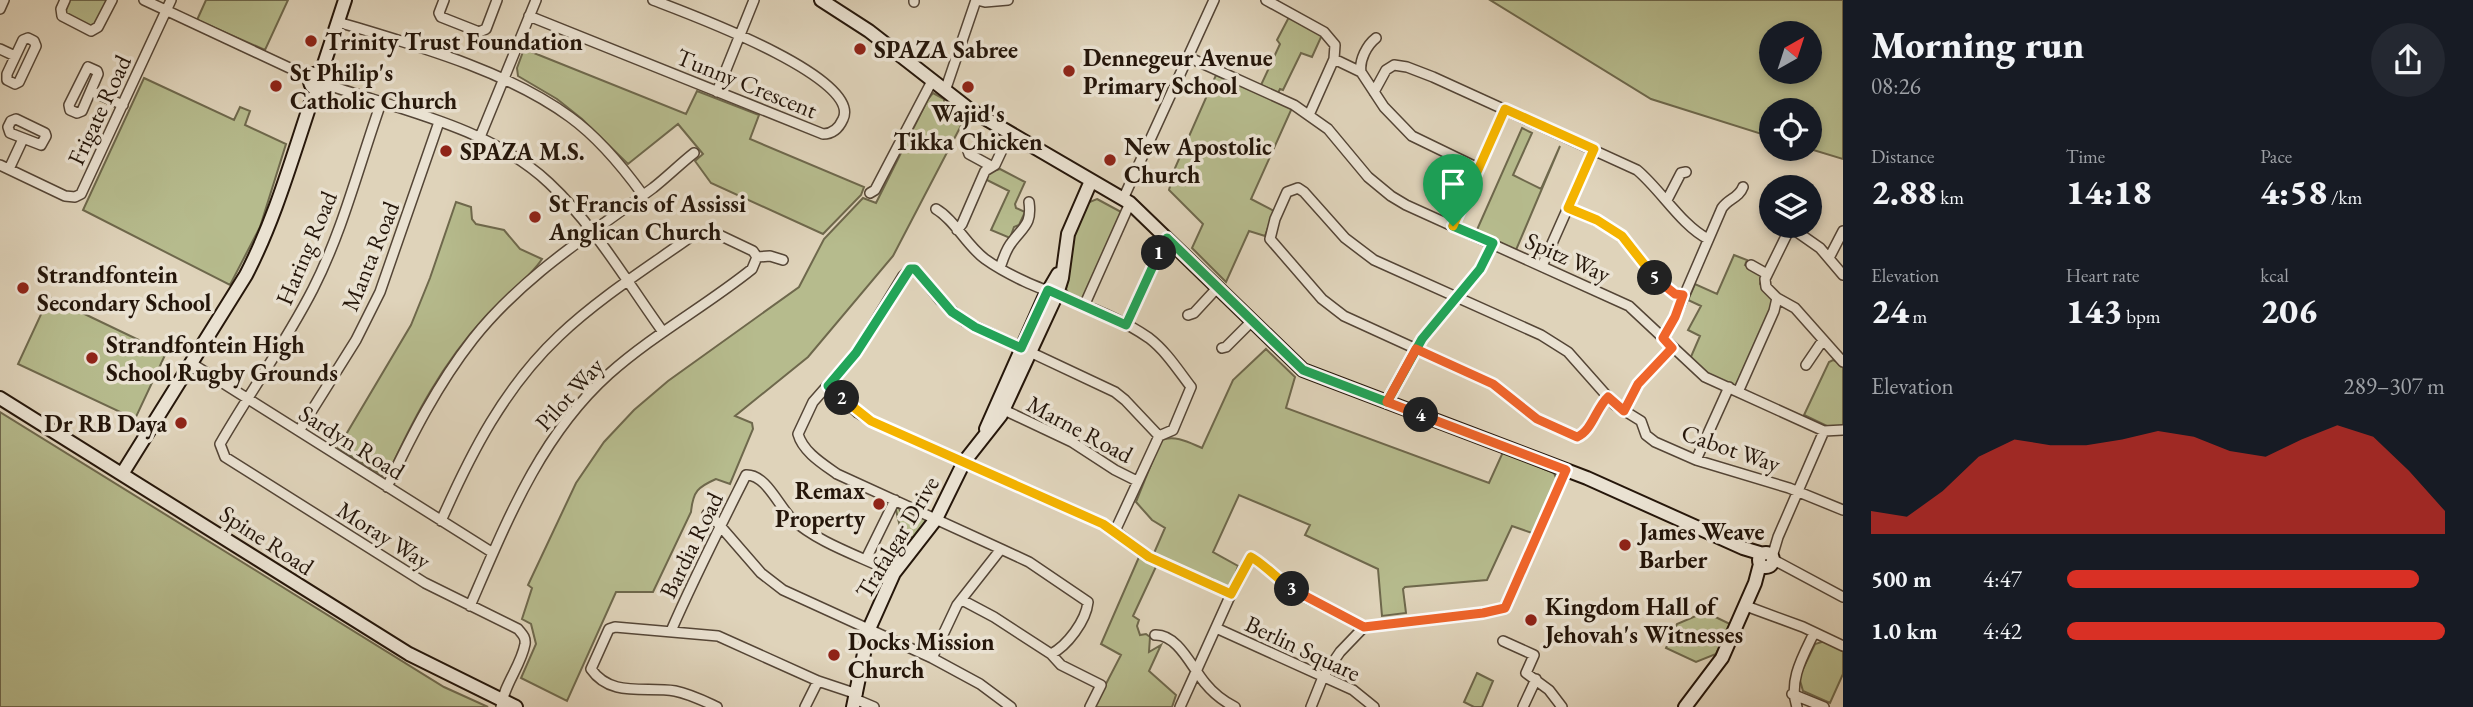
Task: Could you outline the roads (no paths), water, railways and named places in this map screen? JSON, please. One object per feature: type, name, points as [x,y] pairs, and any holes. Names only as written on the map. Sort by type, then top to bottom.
[{"type":"street","points":[[0,9],[4,0]]},
{"type":"street","points":[[65,0],[61,9],[62,16],[91,31],[98,27],[112,0]]},
{"type":"street","points":[[144,0],[318,81],[480,137],[509,152],[548,181],[575,210],[663,332]]},
{"type":"street","name":"Frigate Road","points":[[5,167],[65,196],[78,196],[84,189],[171,0]]},
{"type":"street","points":[[122,474],[257,253],[274,214],[345,0]]},
{"type":"street","points":[[444,0],[439,12],[441,17],[479,32],[486,29],[497,0]]},
{"type":"street","points":[[480,137],[536,0]]},
{"type":"street","name":"Tunny Crescent","points":[[529,16],[823,134],[835,131],[845,115],[842,100],[829,87],[795,63],[739,35],[653,0]]},
{"type":"street","points":[[717,92],[754,0]]},
{"type":"street","points":[[821,0],[869,31],[969,109],[1126,201],[1303,370],[1566,470],[1791,569],[1843,597]]},
{"type":"street","points":[[945,91],[977,0],[1007,0]]},
{"type":"street","points":[[1084,306],[1126,201],[1214,0]]},
{"type":"street","points":[[1266,0],[1327,35],[1335,46],[1334,59],[1309,115]]},
{"type":"street","points":[[338,22],[504,79],[542,98],[582,127],[615,159],[643,195]]},
{"type":"street","points":[[24,38],[35,42],[36,46],[16,84],[9,82],[6,77],[15,56],[24,38]]},
{"type":"street","points":[[1376,38],[1368,46],[1360,64],[1361,72],[1384,107],[1412,135],[1478,168]]},
{"type":"street","points":[[0,49],[15,56]]},
{"type":"street","name":"Spitz Way","points":[[1188,57],[1294,105],[1309,115],[1328,129],[1368,177],[1391,196],[1629,306],[1700,374],[1824,431],[1843,430]]},
{"type":"street","points":[[1334,59],[1361,72]]},
{"type":"street","points":[[1374,92],[1386,70],[1392,66],[1399,65],[1433,77],[1637,170],[1693,229],[1709,239]]},
{"type":"street","points":[[89,67],[99,73],[91,91],[80,113],[70,110],[69,105],[85,69],[89,67]]},
{"type":"street","points":[[870,193],[875,190],[932,81]]},
{"type":"street","points":[[91,91],[123,105]]},
{"type":"street","name":"Haring Road","points":[[246,398],[314,288],[337,234],[381,103]]},
{"type":"street","points":[[1453,226],[1505,109]]},
{"type":"street","name":"Manta Road","points":[[299,431],[356,340],[380,292],[439,122]]},
{"type":"street","points":[[957,230],[985,172],[997,162],[1010,133]]},
{"type":"street","points":[[5,167],[23,139]]},
{"type":"street","points":[[1542,266],[1594,149]]},
{"type":"street","points":[[968,151],[991,166]]},
{"type":"street","points":[[387,487],[431,400],[474,338],[521,287],[548,264],[643,195],[694,153]]},
{"type":"street","points":[[1667,200],[1681,173],[1686,172]]},
{"type":"street","name":"Trafalgar Drive","points":[[984,436],[1053,292],[1062,269],[1068,234],[1091,181]]},
{"type":"street","points":[[1663,338],[1675,317],[1724,205],[1741,193],[1743,187]]},
{"type":"street","name":"Cabot Way","points":[[1416,349],[1355,321],[1330,306],[1291,261],[1273,246],[1269,239],[1270,234],[1287,192],[1298,188],[1304,192],[1345,239],[1365,254],[1541,335],[1561,347],[1608,397],[1641,421],[1646,435],[1651,439],[1696,460],[1797,491],[1843,510]]},
{"type":"street","points":[[1000,268],[1009,245],[1027,224],[1029,202]]},
{"type":"street","points":[[1568,208],[1612,229],[1633,247],[1654,277],[1675,294],[1683,295]]},
{"type":"street","points":[[936,209],[942,212],[984,258],[1000,268],[1126,325],[1150,339],[1167,354],[1191,387],[1173,430],[1159,436],[1115,531]]},
{"type":"street","points":[[1829,258],[1843,230]]},
{"type":"street","points":[[441,521],[476,445],[503,402],[558,337],[627,282],[702,231],[713,232],[748,248],[757,257],[770,256],[783,260]]},
{"type":"street","points":[[1126,325],[1167,238]]},
{"type":"street","points":[[1785,238],[1765,284],[1777,298],[1795,308],[1843,362]]},
{"type":"street","points":[[1808,238],[1843,275]]},
{"type":"street","points":[[1387,402],[1416,349],[1483,265],[1493,243]]},
{"type":"street","name":"Pilot Way","points":[[470,606],[530,475],[561,427],[608,375],[663,332],[745,275],[755,264],[757,257]]},
{"type":"street","points":[[1751,265],[1768,274]]},
{"type":"street","points":[[1051,654],[1059,650],[1072,633],[1086,611],[1088,602],[1029,562],[837,474],[798,439],[813,402],[861,346],[907,270],[915,269],[940,300],[964,321],[1115,392],[1159,436]]},
{"type":"street","points":[[1188,315],[1194,313],[1218,287]]},
{"type":"street","points":[[1696,460],[1777,298]]},
{"type":"street","points":[[1222,348],[1252,321]]},
{"type":"street","points":[[1806,365],[1823,340]]},
{"type":"street","points":[[1624,411],[1638,384],[1672,348]]},
{"type":"street","points":[[1416,349],[1493,384],[1537,419],[1577,437],[1586,431],[1600,405],[1608,397]]},
{"type":"street","name":"Trafalgar Drive","points":[[855,700],[869,629],[894,573],[936,519],[964,462],[1004,410],[1026,350]]},
{"type":"street","name":"Sardyn Road","points":[[191,363],[493,553]]},
{"type":"street","points":[[828,386],[871,421],[1115,531],[1149,557],[1231,594]]},
{"type":"street","name":"Spine Road","points":[[0,398],[409,654],[502,704],[516,707]]},
{"type":"street","name":"Moray Way","points":[[246,398],[220,444],[225,457],[425,583],[518,629],[524,639],[524,645],[502,704]]},
{"type":"street","name":"Marne Road","points":[[1004,410],[1072,442],[1137,481]]},
{"type":"street","points":[[1685,707],[1722,657],[1824,431]]},
{"type":"street","points":[[1216,628],[1249,559],[1254,558],[1263,568],[1299,594],[1364,627],[1503,609],[1528,561],[1566,470]]},
{"type":"street","name":"Bardia Road","points":[[671,631],[746,475],[753,475],[764,484],[783,510],[803,527],[866,559]]},
{"type":"street","points":[[894,573],[866,559],[895,500]]},
{"type":"street","points":[[707,514],[761,573],[783,590],[932,658],[980,684],[1011,707]]},
{"type":"street","points":[[932,658],[967,590],[1001,549]]},
{"type":"street","points":[[962,600],[1051,654],[1061,665],[1101,685],[1090,707]]},
{"type":"street","points":[[1746,606],[1843,646]]},
{"type":"street","points":[[717,707],[675,691],[631,690],[602,681],[591,669],[611,627],[718,636],[874,707]]},
{"type":"street","points":[[1311,707],[1323,677],[1340,652],[1364,627]]},
{"type":"street","name":"Berlin Square","points":[[1180,707],[1216,628],[1357,692],[1374,707]]},
{"type":"street","points":[[1797,707],[1792,694],[1795,678],[1814,633]]},
{"type":"street","points":[[1155,635],[1160,635],[1173,644],[1219,697],[1235,707]]},
{"type":"street","points":[[1503,641],[1534,655],[1526,673],[1553,694],[1562,707]]},
{"type":"street","points":[[1523,707],[1536,679]]},
{"type":"street","points":[[806,707],[818,681]]},
{"type":"street","points":[[1792,694],[1824,707]]},
{"type":"place","name":"Trinity Trust Foundation","points":[[311,41]]},
{"type":"place","name":"SPAZA Sabree","points":[[860,49]]},
{"type":"place","name":"Dennegeur Avenue Primary School","points":[[1069,71]]},
{"type":"place","name":"St Philip's Catholic Church","points":[[276,86]]},
{"type":"place","name":"Wajid's Tikka Chicken","points":[[968,87]]},
{"type":"place","name":"SPAZA M.S.","points":[[446,151]]},
{"type":"place","name":"New Apostolic Church","points":[[1110,160]]},
{"type":"place","name":"St Francis of Assissi Anglican Church","points":[[535,217]]},
{"type":"place","name":"Strandfontein Secondary School","points":[[23,288]]},
{"type":"place","name":"Strandfontein High School Rugby Grounds","points":[[92,358]]},
{"type":"place","name":"Dr RB Daya","points":[[181,423]]},
{"type":"place","name":"Remax Property","points":[[879,504]]},
{"type":"place","name":"James Weave Barber","points":[[1625,545]]},
{"type":"place","name":"Kingdom Hall of Jehovah's Witnesses","points":[[1531,620]]},
{"type":"place","name":"Docks Mission Church","points":[[834,655]]}]
